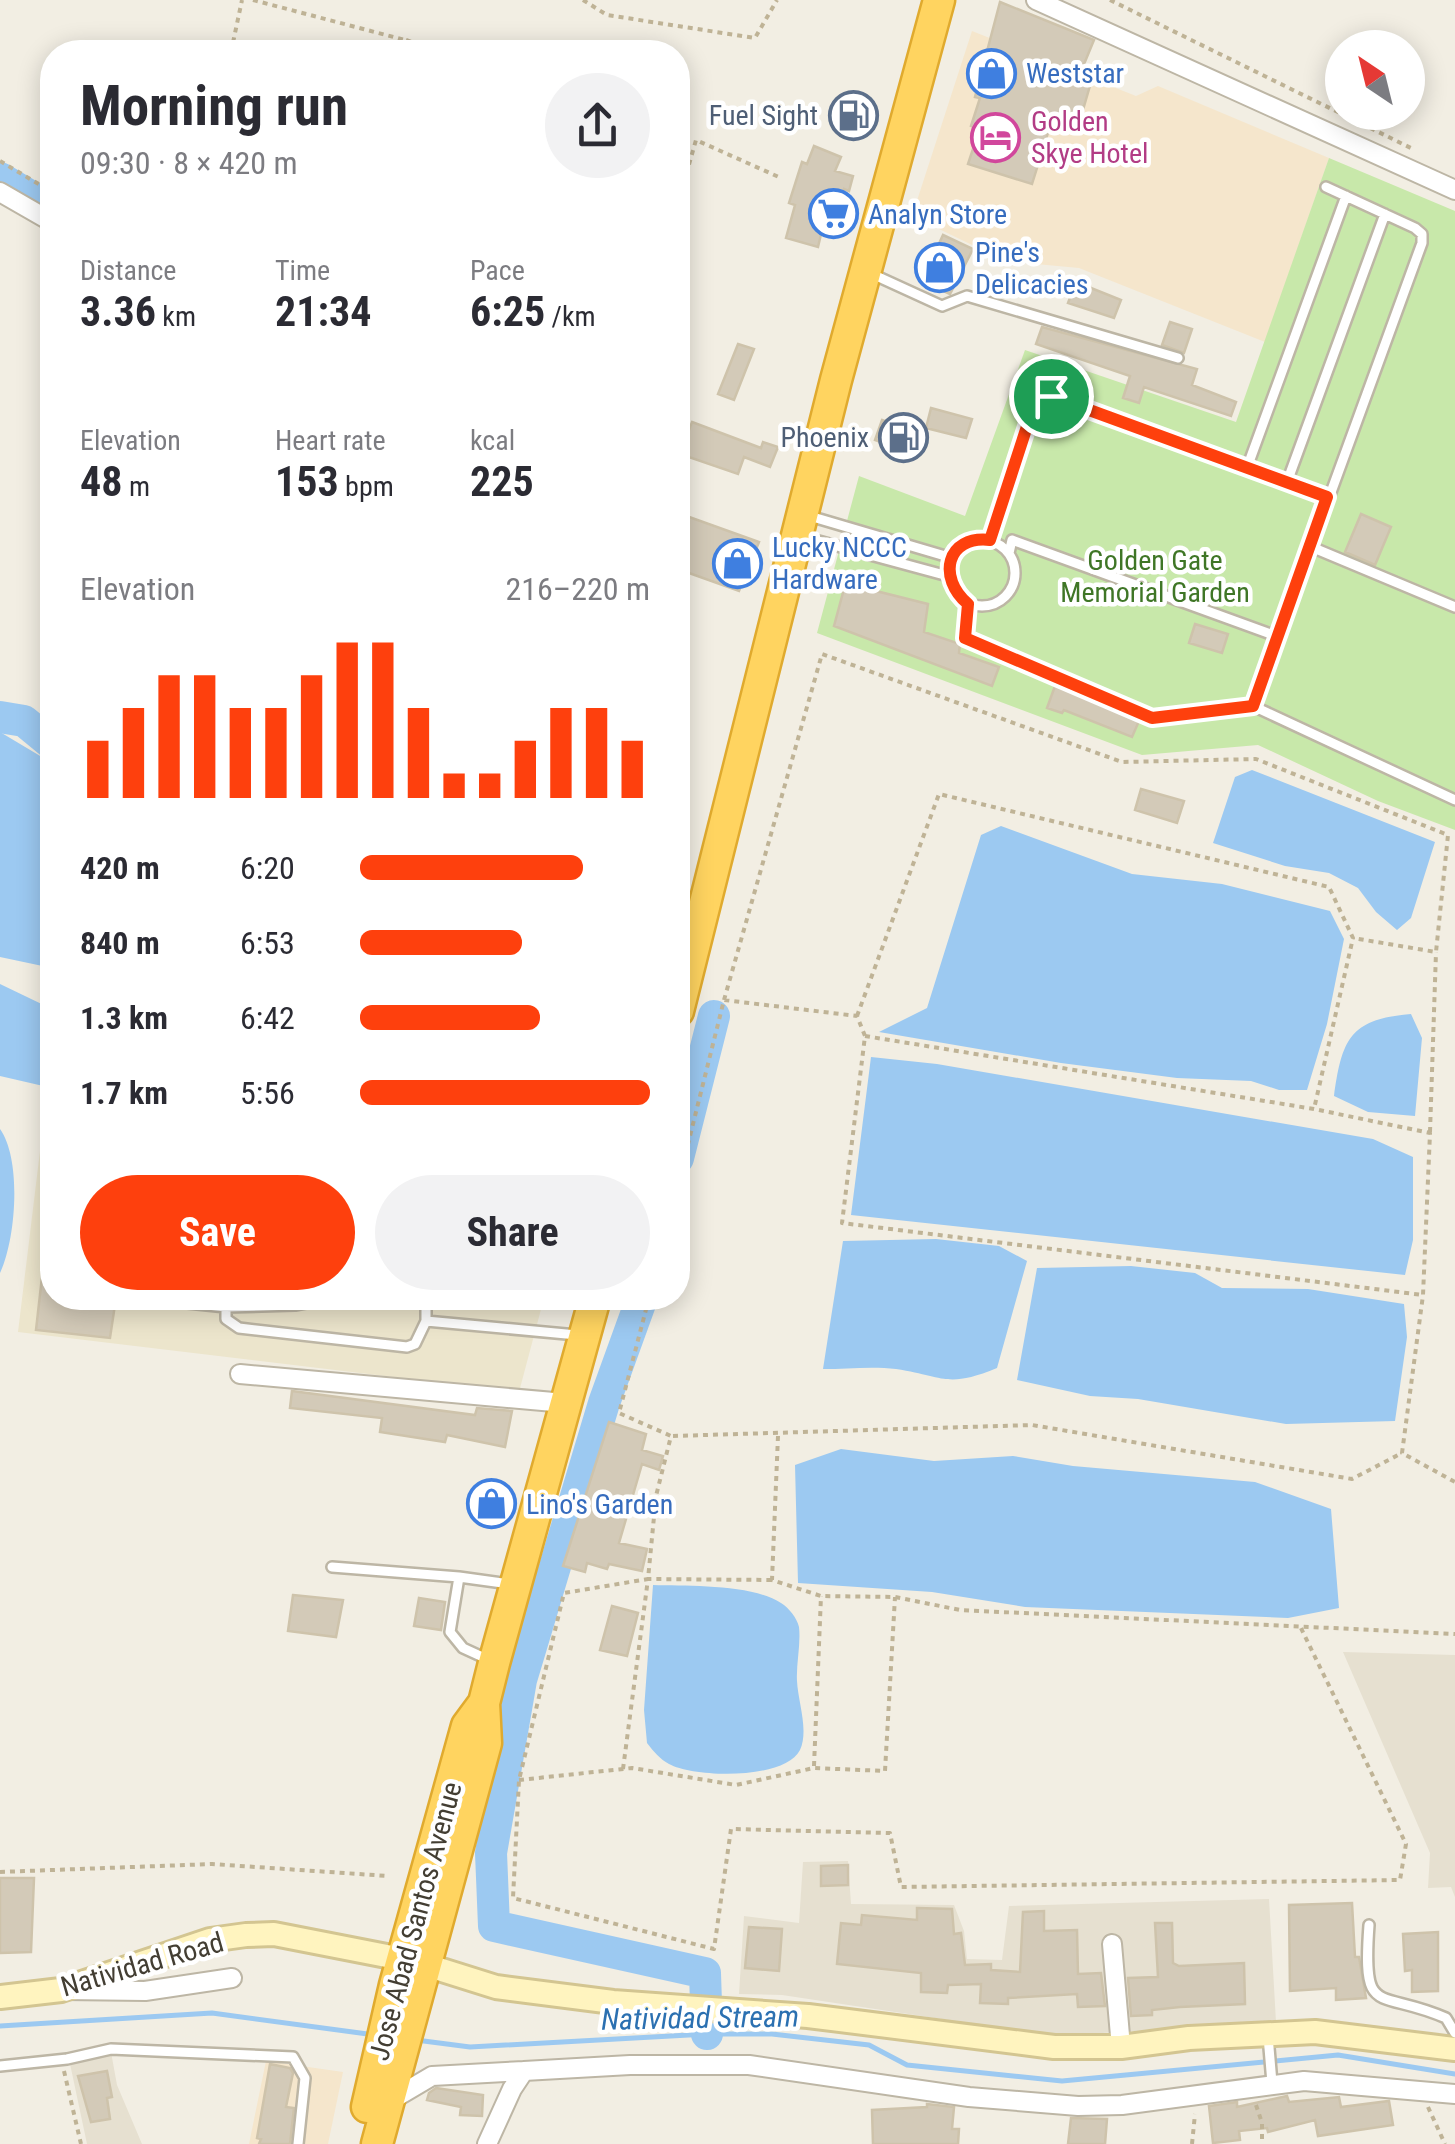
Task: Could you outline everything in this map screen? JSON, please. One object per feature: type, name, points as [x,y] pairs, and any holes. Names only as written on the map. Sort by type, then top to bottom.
[{"type":"highway","points":[[690,943],[864,270],[939,0]]},
{"type":"highway","name":"Jose Abad Santos Avenue","points":[[377,2144],[385,2090],[466,1726],[484,1704],[592,1310]]},
{"type":"highway","name":"Jose Abad Santos Avenue","points":[[357,2144],[385,2090]]},
{"type":"street","points":[[1036,0],[1455,190]]},
{"type":"street","points":[[0,192],[40,215]]},
{"type":"street","points":[[240,1374],[566,1403]]},
{"type":"street","name":"Natividad Road","points":[[0,1997],[61,1990],[210,1940],[274,1934],[411,1974],[496,1987],[1038,2046],[1121,2047],[1341,2033],[1455,2049]]},
{"type":"street","points":[[1112,1944],[1121,2047]]},
{"type":"street","points":[[61,1990],[144,1991],[232,1978]]},
{"type":"street","points":[[385,2090],[432,2076],[630,2065],[749,2065],[969,2097],[1078,2106],[1196,2096],[1272,2079],[1455,2094]]},
{"type":"street","points":[[487,2144],[512,2088],[524,2071]]},
{"type":"lane","points":[[1253,706],[1422,243],[1422,234],[1415,228],[1326,186]]},
{"type":"lane","points":[[1248,465],[1346,196]]},
{"type":"lane","points":[[1287,482],[1385,214]]},
{"type":"lane","points":[[864,270],[942,306],[967,296],[1178,358]]},
{"type":"lane","points":[[990,540],[1033,408],[1039,399],[1051,396],[1327,497]]},
{"type":"lane","points":[[801,525],[952,558]]},
{"type":"lane","points":[[801,525],[948,576]]},
{"type":"lane","points":[[1009,553],[990,540],[964,544],[952,558],[948,576],[954,592],[968,604],[992,604],[1004,598],[1015,577],[1009,553],[1012,540],[1276,636]]},
{"type":"lane","points":[[1309,546],[1455,608]]},
{"type":"lane","points":[[968,604],[964,634],[969,642],[1152,718],[1253,706],[1455,800]]},
{"type":"lane","points":[[226,1310],[226,1318],[238,1328],[407,1347],[415,1344],[426,1320],[426,1310]]},
{"type":"lane","points":[[426,1320],[584,1336]]},
{"type":"lane","points":[[332,1567],[516,1585]]},
{"type":"lane","points":[[459,1577],[450,1632],[462,1648],[494,1663]]},
{"type":"lane","points":[[1369,1925],[1366,1968],[1373,1992],[1389,2003],[1446,2018],[1455,2033]]},
{"type":"lane","points":[[1268,2037],[1272,2079]]},
{"type":"lane","points":[[0,2066],[67,2059],[111,2048],[293,2057],[305,2078],[298,2144]]},
{"type":"path","points":[[234,40],[242,0]]},
{"type":"path","points":[[253,0],[405,40]]},
{"type":"path","points":[[583,0],[607,16],[755,38],[777,0]]},
{"type":"path","points":[[1110,0],[1420,153]]},
{"type":"path","points":[[690,161],[696,140],[781,178]]},
{"type":"path","points":[[0,160],[40,185]]},
{"type":"path","points":[[690,1136],[724,1000],[822,654],[1122,762],[1256,759],[1455,838]]},
{"type":"path","points":[[1314,1109],[1353,938],[1329,887],[939,794],[857,1016],[865,1036],[842,1223],[1423,1294]]},
{"type":"path","points":[[1402,1454],[1423,1294],[1436,952],[1448,835]]},
{"type":"path","points":[[1353,938],[1436,952]]},
{"type":"path","points":[[724,1000],[857,1016]]},
{"type":"path","points":[[865,1036],[1314,1109],[1430,1134]]},
{"type":"path","points":[[645,1310],[619,1412],[671,1436],[778,1436],[1032,1424],[1352,1479],[1402,1454]]},
{"type":"path","points":[[623,1768],[656,1496],[671,1436]]},
{"type":"path","points":[[772,1580],[778,1436]]},
{"type":"path","points":[[1402,1454],[1455,1482]]},
{"type":"path","points":[[1300,1626],[1406,1844],[1400,1880],[902,1887],[890,1833],[730,1829],[714,1949],[512,1898],[519,1780],[564,1593],[648,1579],[772,1580],[820,1596],[895,1597],[960,1610],[1300,1626],[1455,1634]]},
{"type":"path","points":[[814,1768],[820,1596]]},
{"type":"path","points":[[519,1780],[623,1768],[736,1784],[814,1768],[885,1771],[895,1597]]},
{"type":"path","points":[[0,1872],[212,1864],[388,1876]]},
{"type":"path","points":[[62,2063],[81,2144]]},
{"type":"path","points":[[1249,2086],[1262,2123],[1262,2144]]},
{"type":"path","points":[[1420,2090],[1445,2144]]},
{"type":"path","points":[[1192,2144],[1196,2096]]},
{"type":"shaded area","points":[[972,31],[1136,96],[1158,86],[1329,158],[1265,342],[1079,268],[1036,264],[1010,251],[995,256],[912,216]]},
{"type":"shaded area","points":[[40,1151],[40,1310],[541,1310],[519,1392],[18,1332]]},
{"type":"shaded area","points":[[1343,1652],[1455,1655],[1455,1897],[1451,1887],[1428,1888],[1430,1853]]},
{"type":"shaded area","points":[[848,1861],[851,1904],[954,1905],[964,1931],[967,1959],[1002,1960],[1009,1906],[1269,1899],[1276,2022],[1055,2036],[782,1995],[739,1994],[744,1916],[799,1923],[803,1862]]},
{"type":"shaded area","points":[[111,2052],[117,2085],[142,2144],[87,2144],[69,2059]]},
{"type":"shaded area","points":[[266,2061],[343,2072],[328,2144],[249,2144]]},
{"type":"green space","name":"Golden Gate Memorial Garden","points":[[1329,158],[1455,211],[1455,830],[1378,801],[1258,745],[1142,755],[817,633],[859,476],[965,516],[1025,350],[1236,422]]},
{"type":"water","points":[[0,732],[40,756],[40,965],[0,957]]},
{"type":"water","points":[[1252,770],[1435,842],[1411,918],[1397,930],[1376,912],[1358,888],[1329,873],[1285,866],[1213,843],[1235,777]]},
{"type":"water","points":[[1001,826],[1132,874],[1222,884],[1330,911],[1344,939],[1327,1024],[1307,1090],[1279,1090],[1251,1081],[1177,1078],[1061,1063],[879,1032],[927,1008],[981,835]]},
{"type":"water","points":[[0,984],[40,1003],[40,1085],[0,1076]]},
{"type":"water","points":[[1411,1014],[1422,1038],[1415,1116],[1368,1112],[1334,1096],[1341,1060],[1353,1036],[1374,1021]]},
{"type":"water","points":[[871,1057],[937,1064],[1373,1139],[1413,1157],[1413,1240],[1405,1275],[851,1215]]},
{"type":"water","points":[[0,1129],[12,1160],[14,1200],[10,1241],[0,1273]]},
{"type":"water","points":[[936,1239],[999,1246],[1027,1261],[997,1368],[955,1379],[887,1368],[823,1369],[843,1241]]},
{"type":"water","points":[[1131,1266],[1195,1273],[1222,1288],[1308,1289],[1404,1304],[1407,1337],[1395,1421],[1286,1424],[1138,1399],[1090,1396],[1017,1380],[1037,1268]]},
{"type":"water","points":[[841,1449],[934,1461],[1013,1456],[1073,1466],[1255,1482],[1331,1509],[1339,1608],[1288,1618],[1025,1607],[932,1592],[798,1583],[795,1465]]},
{"type":"water","points":[[653,1585],[754,1592],[781,1603],[792,1614],[799,1627],[797,1681],[803,1734],[800,1750],[791,1760],[777,1767],[739,1774],[698,1772],[669,1764],[647,1743],[644,1710]]},
{"type":"building","points":[[1000,2],[1094,40],[1082,69],[1094,72],[1078,127],[1052,120],[1032,184],[968,164],[977,137],[977,128],[971,126],[980,98],[975,97]]},
{"type":"building","points":[[857,97],[873,102],[863,132],[847,126]]},
{"type":"building","points":[[814,146],[841,157],[835,171],[853,176],[849,191],[844,189],[833,233],[822,230],[818,247],[786,238],[795,205],[789,203],[802,162],[807,164]]},
{"type":"building","points":[[943,235],[973,249],[950,294],[922,281]]},
{"type":"building","points":[[1076,282],[1121,300],[1114,318],[1068,303]]},
{"type":"building","points":[[1170,322],[1192,329],[1184,353],[1162,345]]},
{"type":"building","points":[[1042,327],[1197,369],[1192,385],[1236,402],[1231,416],[1144,387],[1139,403],[1123,398],[1130,376],[1036,344]]},
{"type":"building","points":[[738,344],[754,349],[734,400],[718,394]]},
{"type":"building","points":[[931,408],[972,419],[966,438],[926,428]]},
{"type":"building","points":[[882,420],[921,434],[914,454],[875,440]]},
{"type":"building","points":[[692,422],[761,448],[763,442],[778,447],[770,467],[744,457],[738,474],[690,457]]},
{"type":"building","points":[[1361,514],[1391,527],[1375,565],[1345,552]]},
{"type":"building","points":[[690,517],[759,542],[739,591],[690,573]]},
{"type":"building","points":[[848,574],[874,580],[872,590],[928,604],[924,632],[960,644],[959,653],[999,667],[992,686],[834,626]]},
{"type":"building","points":[[1195,624],[1228,634],[1222,653],[1189,643]]},
{"type":"building","points":[[1055,686],[1139,721],[1132,737],[1064,710],[1062,713],[1047,708]]},
{"type":"building","points":[[1141,789],[1184,801],[1177,823],[1135,810]]},
{"type":"building","points":[[40,1295],[40,1310],[114,1310],[110,1338],[36,1330]]},
{"type":"building","points":[[292,1391],[475,1415],[477,1408],[512,1411],[505,1447],[447,1435],[445,1442],[380,1432],[382,1418],[290,1408]]},
{"type":"building","points":[[609,1422],[646,1434],[642,1450],[663,1456],[659,1470],[642,1464],[619,1543],[647,1549],[642,1571],[609,1564],[607,1569],[587,1563],[585,1572],[563,1566]]},
{"type":"building","points":[[293,1595],[343,1600],[336,1637],[288,1631]]},
{"type":"building","points":[[419,1598],[445,1602],[441,1630],[414,1626]]},
{"type":"building","points":[[612,1606],[638,1613],[627,1656],[600,1650]]},
{"type":"building","points":[[848,1865],[848,1885],[821,1886],[821,1866]]},
{"type":"building","points":[[0,1878],[34,1878],[31,1952],[0,1953]]},
{"type":"building","points":[[1352,1903],[1355,1957],[1359,1957],[1366,1998],[1336,2000],[1336,1988],[1290,1991],[1289,1905]]},
{"type":"building","points":[[917,1908],[952,1909],[954,1934],[961,1933],[965,1965],[991,1964],[991,1970],[1020,1972],[1023,1912],[1044,1911],[1044,1931],[1077,1930],[1078,1974],[1101,1973],[1105,2006],[1078,2007],[1077,1994],[1008,1998],[1008,2004],[980,2003],[981,1984],[948,1985],[947,1993],[921,1992],[921,1973],[837,1964],[841,1923],[861,1925],[862,1915],[917,1920]]},
{"type":"building","points":[[1155,1923],[1172,1923],[1173,1963],[1179,1966],[1244,1963],[1245,2004],[1180,2007],[1131,2016],[1128,1978],[1158,1977]]},
{"type":"building","points":[[749,1927],[782,1929],[779,1971],[745,1968]]},
{"type":"building","points":[[1438,1932],[1438,1991],[1412,1992],[1412,1970],[1405,1971],[1403,1934]]},
{"type":"building","points":[[270,2064],[290,2068],[293,2073],[286,2107],[294,2108],[290,2144],[259,2144],[261,2139],[257,2138]]},
{"type":"building","points":[[107,2071],[112,2097],[107,2098],[110,2119],[91,2122],[78,2076]]},
{"type":"building","points":[[436,2088],[483,2095],[482,2116],[460,2115],[461,2107],[427,2100]]},
{"type":"building","points":[[1287,2096],[1289,2102],[1339,2097],[1341,2107],[1389,2101],[1393,2125],[1318,2136],[1315,2120],[1268,2132],[1267,2128],[1239,2131],[1240,2140],[1213,2143],[1209,2106],[1237,2102],[1237,2107]]},
{"type":"building","points":[[927,2104],[954,2107],[952,2129],[959,2129],[958,2144],[873,2144],[872,2110]]},
{"type":"building","points":[[1071,2118],[1107,2119],[1105,2144],[1068,2144]]},
{"type":"waterway","points":[[0,178],[40,202]]},
{"type":"waterway","points":[[0,717],[24,721],[40,734]]},
{"type":"waterway","points":[[690,1111],[714,1016]]},
{"type":"waterway","points":[[638,1310],[604,1403],[521,1680],[491,1853],[494,1926],[705,1973],[707,2034]]},
{"type":"waterway","name":"Natividad Stream","points":[[0,2026],[212,2013],[375,2035]]},
{"type":"waterway","name":"Natividad Stream","points":[[416,2040],[470,2047],[772,2034],[869,2045],[907,2065],[1062,2081],[1338,2055],[1455,2074]]},
{"type":"place","name":"Weststar","points":[[991,73]]},
{"type":"place","name":"Fuel Sight","points":[[853,115]]},
{"type":"place","name":"Golden Skye Hotel","points":[[996,137]]},
{"type":"place","name":"Analyn Store","points":[[833,214]]},
{"type":"place","name":"Pine's Delicacies","points":[[940,268]]},
{"type":"place","name":"Phoenix","points":[[904,437]]},
{"type":"place","name":"Lucky NCCC Hardware","points":[[737,563]]},
{"type":"place","name":"Lino's Garden","points":[[491,1504]]},
{"type":"route","points":[[1051,396],[1327,497],[1253,706],[1152,718],[965,638],[968,604],[954,592],[949,566],[964,544],[990,540],[1033,408],[1039,399],[1051,396]]}]
